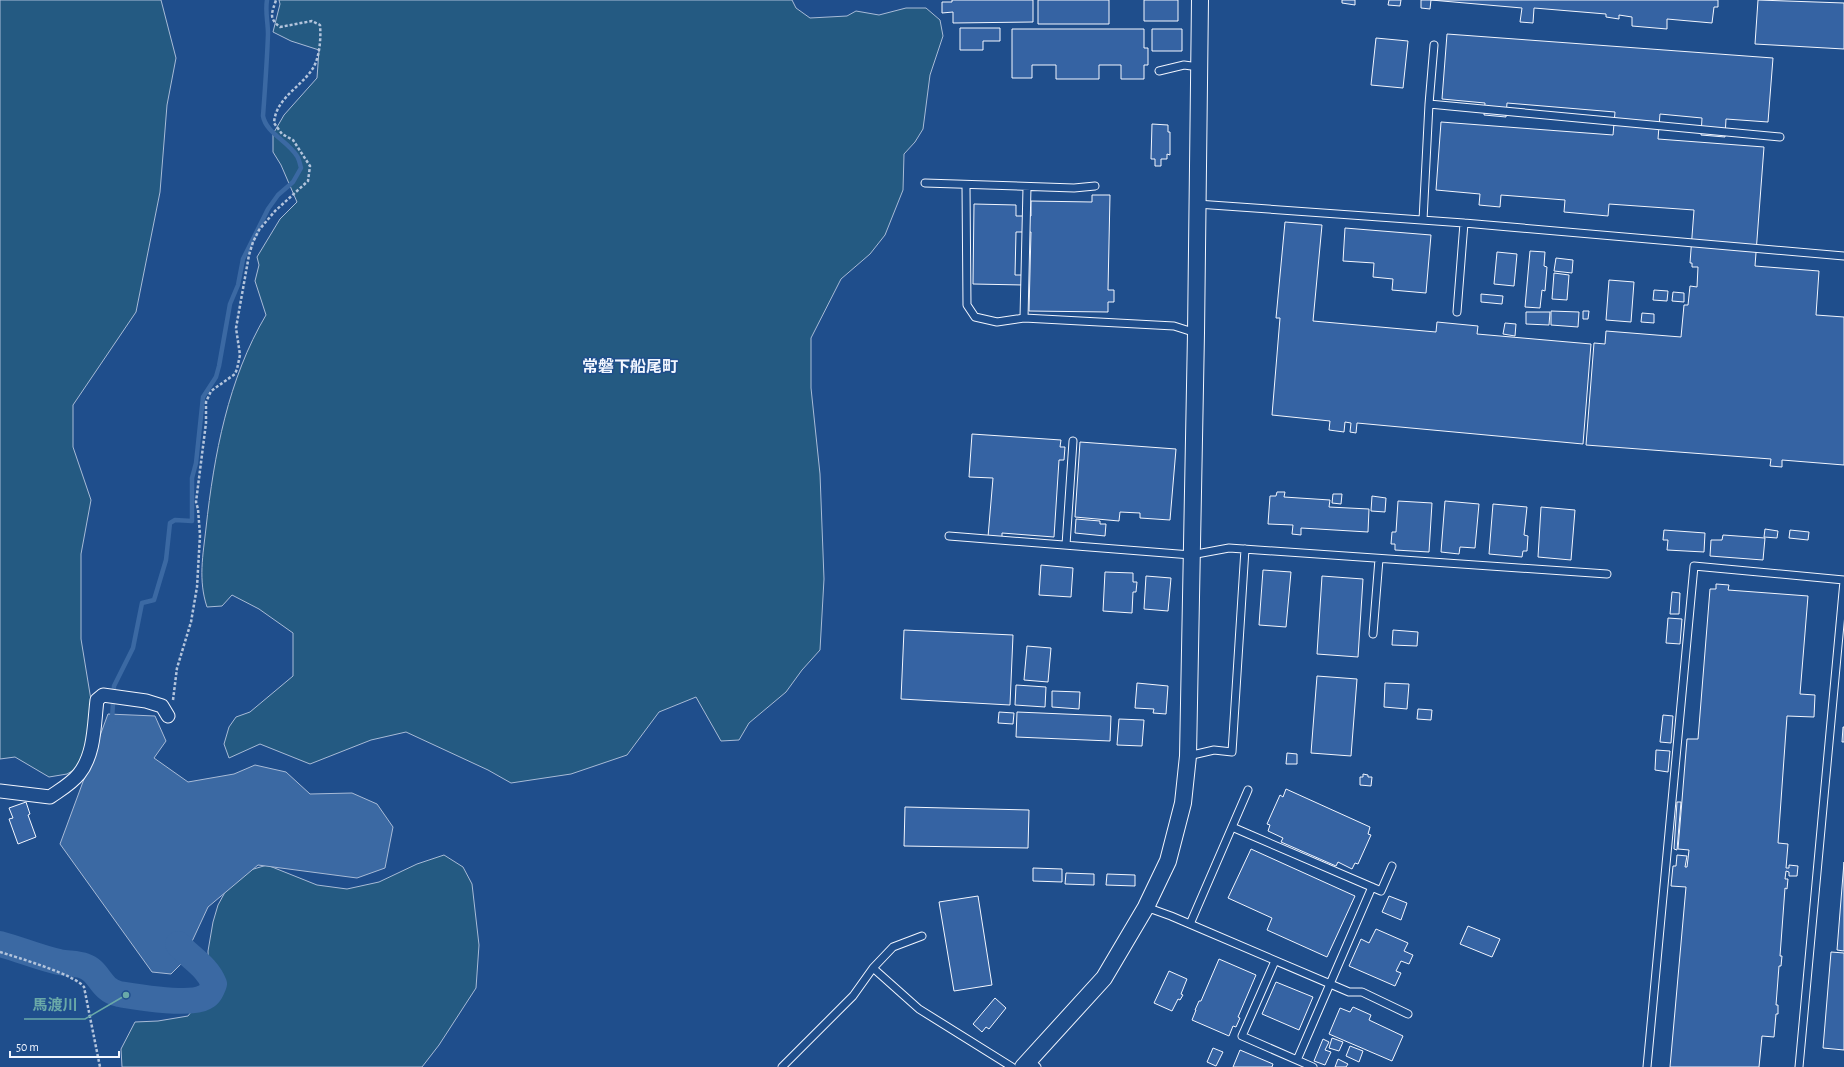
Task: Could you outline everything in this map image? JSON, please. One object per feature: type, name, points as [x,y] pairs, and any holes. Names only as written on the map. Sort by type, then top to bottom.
[{"type":"street","points":[[1030,1065],[1104,978],[1146,907],[1168,861],[1183,803],[1188,756],[1196,333],[1196,204],[1200,0]]},
{"type":"street","points":[[0,792],[50,798],[70,783],[80,773],[90,753],[97,700],[104,695],[146,701],[170,710]]},
{"type":"lane","points":[[1424,220],[1429,104],[1434,45]]},
{"type":"lane","points":[[1159,71],[1184,65],[1199,67]]},
{"type":"lane","points":[[1429,104],[1780,137]]},
{"type":"lane","points":[[925,183],[966,186],[1074,188],[1095,186]]},
{"type":"lane","points":[[966,186],[967,305],[975,317],[997,322],[1024,318],[1174,326],[1196,333]]},
{"type":"lane","points":[[1024,318],[1027,187]]},
{"type":"lane","points":[[1196,204],[1464,223],[1844,256]]},
{"type":"lane","points":[[1457,312],[1464,223]]},
{"type":"lane","points":[[1066,545],[1073,441]]},
{"type":"lane","points":[[949,536],[1191,555],[1229,548],[1607,574]]},
{"type":"lane","points":[[1188,756],[1214,750],[1232,752],[1245,549]]},
{"type":"lane","points":[[1373,634],[1379,559]]},
{"type":"lane","points":[[1647,1067],[1694,566],[1844,580],[1842,629],[1799,1067]]},
{"type":"lane","points":[[1190,924],[1248,790]]},
{"type":"lane","points":[[1232,827],[1381,891],[1392,866]]},
{"type":"lane","points":[[1297,1060],[1372,887]]},
{"type":"lane","points":[[1146,907],[1190,924],[1349,992],[1362,992],[1408,1014]]},
{"type":"lane","points":[[782,1067],[853,996],[873,968],[893,947],[922,936]]},
{"type":"lane","points":[[1275,961],[1242,1036],[1313,1067]]},
{"type":"lane","points":[[873,968],[919,1009],[1012,1067]]},
{"type":"path","points":[[170,710],[176,686],[177,668],[190,622],[197,587],[200,535],[196,502],[206,423],[206,402],[211,391],[230,379],[235,374],[237,369],[240,355],[236,324],[249,255],[253,242],[259,230],[274,211],[308,181],[310,174],[310,166],[293,140],[282,134],[274,123],[277,112],[284,100],[309,73],[316,63],[321,41],[320,25],[312,21],[280,27],[273,21],[272,17],[276,0]]},
{"type":"path","points":[[0,952],[26,959],[82,983],[100,1067]]},
{"type":"shaded area","points":[[0,0],[161,0],[176,58],[167,105],[160,192],[136,312],[73,405],[73,447],[91,500],[81,554],[81,639],[99,749],[84,764],[67,774],[49,777],[15,757],[0,759]]},
{"type":"shaded area","points":[[279,0],[792,0],[796,8],[810,18],[847,16],[856,11],[879,15],[906,8],[926,8],[940,20],[943,36],[930,75],[923,129],[915,142],[904,154],[903,190],[885,235],[870,254],[841,279],[811,338],[811,388],[820,474],[824,579],[820,650],[802,670],[786,692],[749,723],[739,740],[721,741],[696,697],[659,712],[627,755],[571,774],[511,783],[488,770],[406,732],[371,740],[310,764],[260,744],[229,758],[224,744],[229,727],[236,717],[250,712],[293,676],[293,633],[259,609],[232,595],[222,606],[207,607],[204,597],[202,577],[209,501],[218,445],[232,391],[253,340],[266,315],[255,281],[259,265],[257,257],[280,219],[297,202],[281,165],[273,152],[273,134],[284,115],[317,78],[319,50],[291,41],[273,32],[280,4]]},
{"type":"shaded area","points":[[108,714],[155,716],[166,741],[154,758],[188,782],[234,774],[255,765],[286,772],[310,794],[352,793],[377,804],[393,827],[385,868],[357,878],[258,865],[208,907],[182,963],[171,974],[152,972],[60,844]]},
{"type":"shaded area","points":[[444,855],[463,867],[472,884],[479,945],[476,988],[439,1045],[422,1067],[122,1067],[121,1049],[135,1022],[158,1021],[188,1016],[209,989],[208,951],[213,922],[218,905],[230,883],[247,871],[267,865],[317,885],[347,889],[379,882],[417,864]]},
{"type":"building","points":[[952,0],[1033,0],[1033,22],[953,23],[953,12],[942,13],[942,2],[952,2]]},
{"type":"building","points":[[1038,0],[1109,0],[1109,24],[1038,24]]},
{"type":"building","points":[[1144,0],[1178,0],[1178,21],[1144,21]]},
{"type":"building","points":[[1342,0],[1355,0],[1355,5],[1342,3]]},
{"type":"building","points":[[1389,0],[1401,0],[1400,6],[1388,5]]},
{"type":"building","points":[[1421,0],[1431,0],[1430,9],[1421,8]]},
{"type":"building","points":[[1431,0],[1718,0],[1718,7],[1714,7],[1712,23],[1667,19],[1667,29],[1632,26],[1632,17],[1619,15],[1619,19],[1606,17],[1606,14],[1534,8],[1533,23],[1520,22],[1522,8]]},
{"type":"building","points":[[1758,0],[1844,3],[1844,49],[1755,44]]},
{"type":"building","points":[[960,28],[1000,28],[1000,41],[983,41],[983,50],[960,50]]},
{"type":"building","points":[[1012,29],[1144,29],[1144,48],[1148,48],[1148,65],[1144,65],[1144,79],[1121,79],[1121,65],[1099,65],[1099,79],[1056,79],[1056,65],[1032,65],[1032,78],[1012,78]]},
{"type":"building","points":[[1152,29],[1182,29],[1182,51],[1152,51]]},
{"type":"building","points":[[1447,34],[1773,58],[1768,122],[1726,119],[1725,137],[1701,135],[1702,118],[1660,114],[1658,139],[1764,147],[1755,266],[1819,271],[1816,315],[1844,317],[1844,465],[1782,460],[1782,467],[1770,466],[1771,459],[1586,445],[1594,343],[1605,344],[1606,331],[1681,337],[1684,305],[1688,305],[1690,286],[1697,287],[1698,267],[1692,267],[1692,263],[1690,263],[1694,210],[1609,204],[1608,216],[1564,212],[1565,200],[1501,195],[1500,207],[1479,205],[1480,194],[1436,190],[1441,122],[1613,135],[1615,112],[1507,103],[1506,117],[1484,115],[1485,103],[1442,99]]},
{"type":"building","points":[[1376,38],[1408,41],[1403,88],[1371,85]]},
{"type":"building","points":[[1152,124],[1168,125],[1168,132],[1170,132],[1170,155],[1167,154],[1167,159],[1161,159],[1161,166],[1155,166],[1155,159],[1151,159]]},
{"type":"building","points":[[1092,195],[1110,195],[1108,290],[1114,290],[1114,302],[1108,302],[1108,312],[1029,311],[1031,232],[1016,232],[1015,275],[1023,275],[1023,285],[973,284],[974,204],[1016,205],[1016,216],[1031,216],[1031,201],[1092,202]]},
{"type":"building","points":[[1285,222],[1322,225],[1313,321],[1436,332],[1437,322],[1478,326],[1477,334],[1591,344],[1583,444],[1357,423],[1356,433],[1350,432],[1351,423],[1345,422],[1344,432],[1329,430],[1330,421],[1272,415],[1280,318],[1276,318]]},
{"type":"building","points":[[1345,228],[1431,235],[1426,293],[1392,290],[1393,279],[1373,277],[1374,263],[1343,261]]},
{"type":"building","points":[[1530,251],[1545,252],[1544,266],[1547,267],[1545,291],[1542,290],[1540,308],[1525,307]]},
{"type":"building","points":[[1497,252],[1517,254],[1514,286],[1494,284]]},
{"type":"building","points":[[1556,258],[1573,260],[1572,273],[1554,271]]},
{"type":"building","points":[[1554,273],[1569,275],[1567,300],[1552,299]]},
{"type":"building","points":[[1609,280],[1634,282],[1631,322],[1606,320]]},
{"type":"building","points":[[1654,290],[1668,291],[1667,301],[1653,300]]},
{"type":"building","points":[[1673,292],[1684,293],[1684,302],[1672,301]]},
{"type":"building","points":[[1481,294],[1503,296],[1502,304],[1481,302]]},
{"type":"building","points":[[1551,311],[1579,312],[1578,327],[1551,325]]},
{"type":"building","points":[[1583,311],[1589,311],[1588,319],[1583,319]]},
{"type":"building","points":[[1526,312],[1550,312],[1549,325],[1526,324]]},
{"type":"building","points":[[1642,313],[1654,314],[1654,323],[1641,322]]},
{"type":"building","points":[[1505,323],[1516,324],[1515,336],[1503,334]]},
{"type":"building","points":[[972,434],[1061,440],[1060,447],[1065,447],[1064,460],[1059,460],[1054,537],[1002,533],[1002,538],[988,537],[993,478],[969,477]]},
{"type":"building","points":[[1080,442],[1176,449],[1170,520],[1140,518],[1140,513],[1120,512],[1119,521],[1075,517]]},
{"type":"building","points":[[1277,492],[1285,492],[1284,497],[1330,500],[1329,507],[1369,509],[1368,532],[1301,528],[1301,535],[1292,534],[1293,525],[1268,524],[1270,496],[1276,496]]},
{"type":"building","points":[[1333,494],[1342,494],[1341,504],[1332,503]]},
{"type":"building","points":[[1372,496],[1386,498],[1385,512],[1371,511]]},
{"type":"building","points":[[1398,501],[1432,503],[1429,552],[1395,550],[1395,544],[1391,544],[1392,532],[1396,532]]},
{"type":"building","points":[[1445,501],[1479,504],[1475,548],[1460,547],[1459,554],[1441,552]]},
{"type":"building","points":[[1493,504],[1527,507],[1524,535],[1528,536],[1527,551],[1523,551],[1522,557],[1489,554]]},
{"type":"building","points":[[1541,507],[1575,510],[1571,560],[1538,557]]},
{"type":"building","points":[[1076,519],[1100,521],[1100,524],[1106,524],[1105,536],[1075,533]]},
{"type":"building","points":[[1765,529],[1778,531],[1777,538],[1764,537]]},
{"type":"building","points":[[1664,530],[1705,533],[1704,552],[1667,550],[1668,540],[1663,540]]},
{"type":"building","points":[[1790,530],[1809,532],[1808,540],[1789,538]]},
{"type":"building","points":[[1723,535],[1765,538],[1763,560],[1710,556],[1711,540],[1722,540]]},
{"type":"building","points":[[1041,565],[1073,568],[1071,597],[1039,595]]},
{"type":"building","points":[[1263,570],[1291,572],[1286,627],[1259,625]]},
{"type":"building","points":[[1105,572],[1133,573],[1133,582],[1137,582],[1136,592],[1133,592],[1132,613],[1103,611]]},
{"type":"building","points":[[1146,576],[1171,578],[1168,611],[1144,609]]},
{"type":"building","points":[[1322,576],[1363,579],[1358,657],[1317,654]]},
{"type":"building","points":[[1716,584],[1729,585],[1728,590],[1808,596],[1800,694],[1815,695],[1814,717],[1787,716],[1778,843],[1788,844],[1786,868],[1789,868],[1789,865],[1798,866],[1797,876],[1789,876],[1789,872],[1786,871],[1785,879],[1788,879],[1787,889],[1785,888],[1780,956],[1782,956],[1781,966],[1779,966],[1776,1005],[1778,1005],[1778,1014],[1776,1014],[1774,1037],[1762,1036],[1759,1067],[1670,1067],[1686,887],[1671,886],[1673,866],[1676,866],[1677,855],[1687,856],[1685,867],[1687,867],[1689,850],[1678,849],[1687,739],[1698,739],[1710,589],[1716,589]]},
{"type":"building","points":[[1672,592],[1680,593],[1679,614],[1670,614]]},
{"type":"building","points":[[1668,618],[1682,619],[1680,644],[1666,643]]},
{"type":"building","points":[[904,630],[1013,635],[1010,705],[901,699]]},
{"type":"building","points":[[1393,630],[1418,632],[1417,646],[1392,645]]},
{"type":"building","points":[[1027,646],[1051,648],[1048,682],[1024,680]]},
{"type":"building","points":[[1317,676],[1357,679],[1351,756],[1311,753]]},
{"type":"building","points":[[1137,683],[1168,686],[1166,714],[1153,713],[1154,709],[1135,708]]},
{"type":"building","points":[[1385,683],[1409,684],[1407,709],[1384,707]]},
{"type":"building","points":[[1016,685],[1046,687],[1045,707],[1015,705]]},
{"type":"building","points":[[1052,691],[1080,692],[1079,709],[1052,707]]},
{"type":"building","points":[[1418,709],[1432,710],[1431,720],[1417,719]]},
{"type":"building","points":[[999,712],[1014,713],[1013,724],[998,723]]},
{"type":"building","points":[[1017,712],[1111,716],[1110,741],[1016,737]]},
{"type":"building","points":[[1663,715],[1673,716],[1671,743],[1660,742]]},
{"type":"building","points":[[1119,719],[1144,720],[1142,746],[1117,745]]},
{"type":"building","points":[[1843,727],[1844,742],[1842,742]]},
{"type":"building","points":[[1656,750],[1670,751],[1668,772],[1655,770]]},
{"type":"building","points":[[1287,753],[1297,754],[1297,764],[1286,764]]},
{"type":"building","points":[[1363,774],[1368,775],[1368,777],[1372,777],[1371,786],[1360,785],[1360,777],[1363,777]]},
{"type":"building","points":[[1286,789],[1370,827],[1368,834],[1371,835],[1358,864],[1355,863],[1352,869],[1338,862],[1336,866],[1281,842],[1283,838],[1268,831],[1270,825],[1267,824],[1280,795],[1283,797]]},
{"type":"building","points":[[26,802],[30,814],[28,815],[36,837],[18,844],[9,819],[13,818],[9,808]]},
{"type":"building","points":[[1677,802],[1681,802],[1677,850],[1674,849]]},
{"type":"building","points":[[905,807],[1029,810],[1028,848],[904,846]]},
{"type":"building","points":[[1251,849],[1355,896],[1327,957],[1267,930],[1272,918],[1228,898]]},
{"type":"building","points":[[1844,862],[1844,951],[1837,950]]},
{"type":"building","points":[[1033,868],[1062,869],[1062,882],[1033,881]]},
{"type":"building","points":[[1066,873],[1094,874],[1094,885],[1065,884]]},
{"type":"building","points":[[1107,874],[1135,875],[1135,886],[1106,885]]},
{"type":"building","points":[[978,896],[992,985],[954,991],[939,902]]},
{"type":"building","points":[[1389,896],[1407,903],[1401,920],[1382,912]]},
{"type":"building","points":[[1468,926],[1500,939],[1492,957],[1460,944]]},
{"type":"building","points":[[1376,929],[1408,943],[1404,951],[1413,955],[1409,964],[1401,961],[1396,971],[1401,973],[1395,986],[1349,966],[1361,939],[1369,943]]},
{"type":"building","points":[[1831,952],[1844,953],[1844,1050],[1823,1048]]},
{"type":"building","points":[[1219,959],[1256,975],[1238,1017],[1240,1018],[1236,1027],[1233,1026],[1229,1036],[1192,1020],[1195,1010],[1199,1001],[1201,1001]]},
{"type":"building","points":[[1169,971],[1187,979],[1181,994],[1183,995],[1180,1000],[1178,999],[1172,1011],[1154,1003]]},
{"type":"building","points":[[1276,982],[1313,997],[1299,1030],[1262,1014]]},
{"type":"building","points":[[995,998],[1006,1008],[989,1029],[986,1027],[982,1032],[973,1024]]},
{"type":"building","points":[[1353,1007],[1371,1015],[1369,1020],[1403,1036],[1392,1061],[1329,1034],[1340,1008],[1350,1012]]},
{"type":"building","points":[[1332,1038],[1343,1042],[1339,1051],[1329,1048]]},
{"type":"building","points":[[1323,1039],[1329,1042],[1325,1050],[1331,1052],[1325,1065],[1314,1061]]},
{"type":"building","points":[[1350,1046],[1363,1051],[1359,1062],[1346,1056]]},
{"type":"building","points":[[1213,1048],[1223,1052],[1216,1066],[1207,1062]]},
{"type":"building","points":[[1240,1050],[1273,1064],[1272,1067],[1233,1067]]},
{"type":"building","points":[[1338,1059],[1348,1064],[1346,1067],[1335,1067]]},
{"type":"waterway","points":[[112,720],[114,686],[133,648],[142,603],[154,600],[166,560],[170,523],[175,520],[192,521],[192,478],[196,463],[203,397],[216,377],[230,304],[238,285],[243,259],[268,209],[278,195],[293,182],[301,168],[297,156],[268,127],[263,116],[267,65],[267,0]]},
{"type":"waterway","points":[[0,944],[62,963],[78,964],[89,968],[107,988],[112,992],[119,994],[176,1001],[198,1000],[207,996],[212,990],[214,984],[211,978],[203,967],[178,944]]},
{"type":"place","name":"馬渡川","points":[[126,995]]},
{"type":"district","name":"常磐下船尾町","points":[[630,366]]}]
